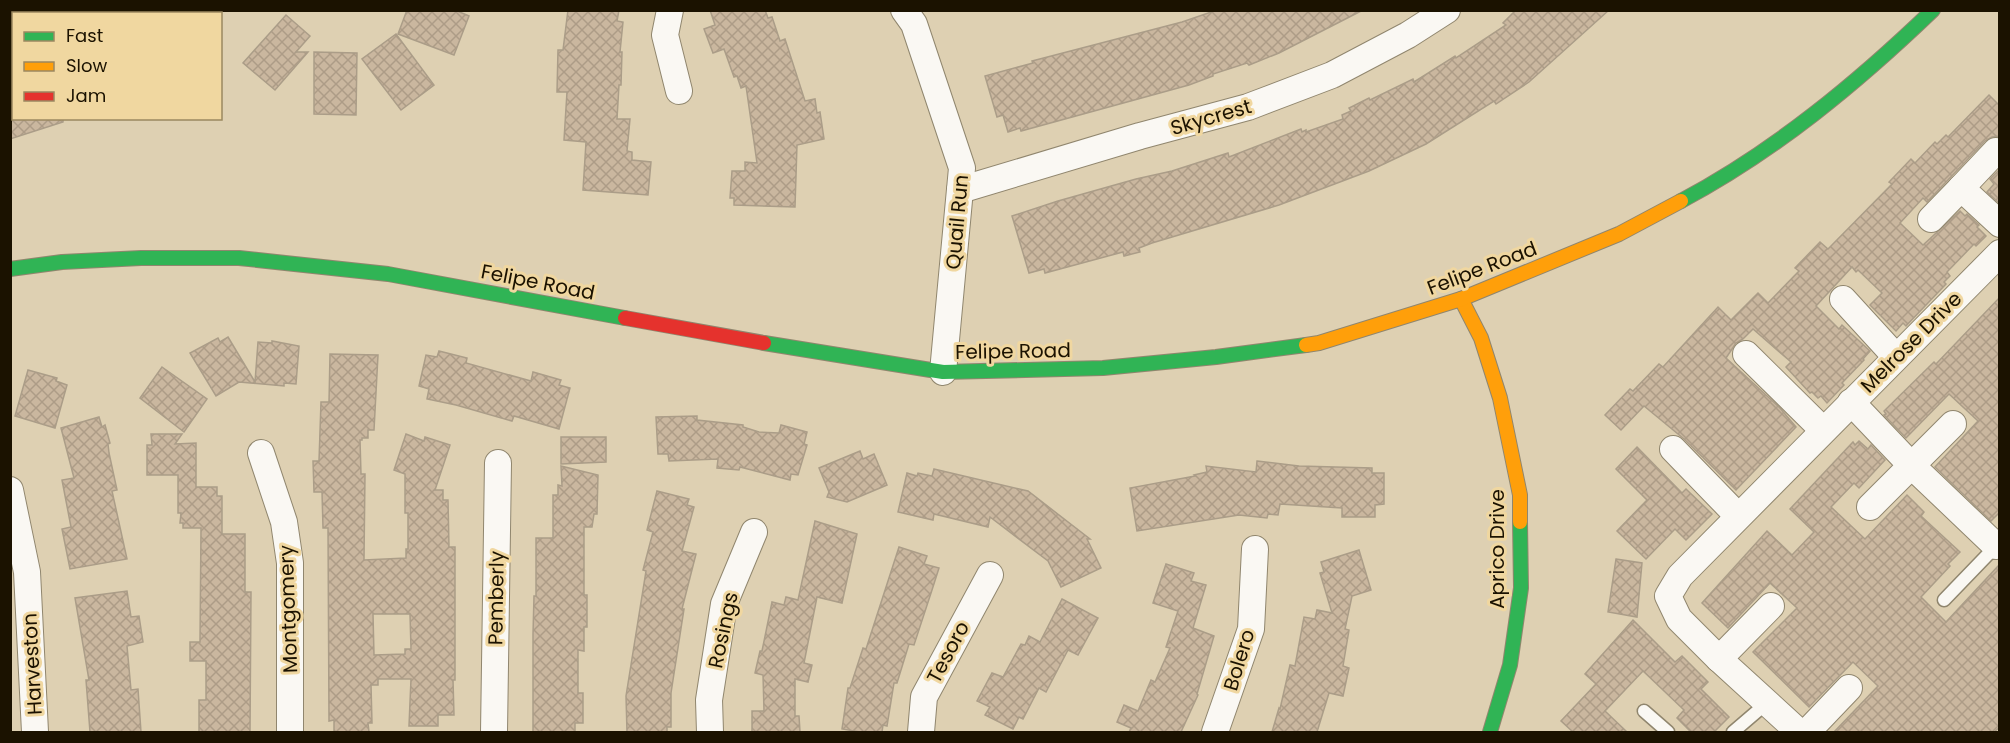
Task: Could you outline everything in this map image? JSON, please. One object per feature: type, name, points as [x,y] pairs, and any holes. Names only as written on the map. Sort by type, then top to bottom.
[{"type":"main road","name":"Felipe Road","points":[[10,268],[62,262],[141,258],[239,258],[306,264],[388,274],[715,335],[943,372],[1103,368],[1308,345],[1461,299],[1619,234],[1720,180],[1814,115],[1885,56],[1933,10]]},
{"type":"main road","name":"Aprico Drive","points":[[1461,299],[1481,338],[1500,398],[1520,495],[1521,588],[1510,665],[1490,732]]},
{"type":"street","points":[[670,10],[665,35],[679,91]]},
{"type":"street","name":"Quail Run","points":[[904,10],[914,24],[962,168],[943,372]]},
{"type":"street","name":"Skycrest","points":[[960,190],[1140,136],[1248,107],[1332,75],[1408,35],[1448,10]]},
{"type":"street","points":[[1931,219],[1996,151]]},
{"type":"street","points":[[1961,188],[2000,224]]},
{"type":"street","name":"Melrose Drive","points":[[1799,732],[1679,619],[1668,596],[1680,576],[1738,516],[2000,253]]},
{"type":"street","points":[[1843,299],[1896,357]]},
{"type":"street","points":[[1746,354],[1823,430]]},
{"type":"street","points":[[1851,402],[1911,465],[1998,544]]},
{"type":"street","points":[[1870,507],[1953,424]]},
{"type":"street","points":[[1673,449],[1738,516]]},
{"type":"street","name":"Montgomery","points":[[261,453],[284,522],[290,563],[290,732]]},
{"type":"street","name":"Pemberly","points":[[494,732],[498,463]]},
{"type":"street","name":"Harveston","points":[[10,490],[27,572],[35,732]]},
{"type":"street","name":"Rosings","points":[[710,732],[709,699],[724,604],[754,532]]},
{"type":"street","name":"Bolero","points":[[1215,732],[1251,629],[1255,549]]},
{"type":"street","name":"Tesoro","points":[[921,732],[924,697],[990,575]]},
{"type":"street","points":[[1719,659],[1771,606]]},
{"type":"street","points":[[1808,732],[1849,688]]},
{"type":"lane","points":[[1944,600],[1998,544]]},
{"type":"lane","points":[[1733,732],[1768,702]]},
{"type":"lane","points":[[1644,711],[1668,732]]},
{"type":"building","points":[[407,10],[455,10],[469,16],[454,55],[398,34]]},
{"type":"building","points":[[568,10],[619,10],[617,21],[623,22],[620,52],[622,52],[621,85],[619,85],[617,119],[630,119],[627,151],[632,152],[632,160],[651,162],[648,195],[583,190],[586,142],[564,140],[567,92],[557,92],[558,50],[563,50]]},
{"type":"building","points":[[710,10],[765,10],[768,18],[772,17],[780,41],[785,39],[805,101],[815,99],[817,113],[820,112],[824,139],[797,145],[795,207],[734,205],[734,198],[730,198],[732,171],[745,171],[745,162],[757,163],[746,86],[741,88],[737,76],[734,77],[724,49],[713,53],[704,29],[715,25]]},
{"type":"building","points":[[1217,10],[1363,10],[1279,53],[1249,65],[1247,63],[1213,74],[1213,76],[1189,85],[1021,131],[1020,128],[1008,132],[1003,115],[997,117],[985,76],[1033,63],[1032,61],[1182,22]]},
{"type":"building","points":[[1516,10],[1609,10],[1529,82],[1496,104],[1494,101],[1426,144],[1369,171],[1279,205],[1152,243],[1139,248],[1140,252],[1124,256],[1123,252],[1045,273],[1044,269],[1029,273],[1012,216],[1228,153],[1229,157],[1301,129],[1302,132],[1306,130],[1306,132],[1343,119],[1342,115],[1351,111],[1349,108],[1413,79],[1414,82],[1455,56],[1456,58],[1506,25],[1503,23]]},
{"type":"building","points":[[286,15],[310,36],[296,52],[308,52],[275,90],[243,63]]},
{"type":"building","points":[[396,34],[434,85],[401,110],[362,59]]},
{"type":"building","points":[[314,52],[357,53],[356,115],[314,114]]},
{"type":"building","points":[[1989,95],[2000,106],[2000,136],[1985,141],[1927,202],[1923,198],[1900,223],[1923,245],[1960,211],[1979,225],[1977,227],[1986,236],[1976,246],[1974,244],[1947,272],[1950,276],[1944,282],[1946,284],[1906,326],[1903,323],[1896,331],[1870,305],[1882,293],[1852,267],[1816,306],[1839,329],[1842,325],[1870,351],[1827,403],[1821,396],[1818,398],[1812,392],[1810,393],[1786,367],[1791,362],[1753,329],[1736,343],[1726,358],[1780,408],[1796,427],[1736,490],[1684,439],[1644,406],[1621,430],[1605,415],[1659,364],[1663,367],[1718,307],[1731,320],[1758,293],[1768,303],[1799,271],[1795,268],[1820,242],[1828,249],[1892,184],[1889,182],[1911,159],[1915,163],[1935,142],[1937,144],[1946,135],[1948,137]]},
{"type":"building","points":[[10,118],[12,120],[63,120],[63,122],[10,139]]},
{"type":"building","points":[[2000,169],[1999,203],[1987,192],[1994,184],[1990,179]]},
{"type":"building","points":[[2000,297],[2000,512],[1991,521],[1935,467],[1978,421],[1949,394],[1906,438],[1884,415],[1886,414],[1884,411],[1934,362],[1936,364]]},
{"type":"building","points":[[228,337],[255,382],[258,342],[272,343],[272,341],[299,346],[296,384],[284,383],[284,386],[239,382],[216,396],[190,353],[218,338],[220,342]]},
{"type":"building","points":[[439,351],[467,358],[466,363],[531,381],[533,372],[561,380],[559,385],[570,388],[559,429],[514,416],[512,421],[427,399],[429,389],[419,386],[426,355],[437,357]]},
{"type":"building","points":[[330,354],[378,355],[374,430],[368,430],[368,438],[360,440],[361,474],[365,474],[364,560],[406,558],[408,513],[405,513],[405,474],[394,470],[406,434],[424,441],[425,437],[450,445],[435,490],[443,490],[443,500],[448,500],[449,547],[455,547],[454,715],[438,715],[438,726],[409,726],[411,679],[378,679],[378,685],[371,685],[372,723],[368,723],[369,732],[334,732],[334,720],[329,721],[328,528],[323,528],[322,492],[314,492],[313,461],[319,461],[321,402],[329,402]],"holes":[[[373,614],[410,614],[411,649],[405,649],[405,654],[374,655]]]},
{"type":"building","points":[[162,367],[207,399],[184,432],[140,398]]},
{"type":"building","points":[[28,370],[57,378],[56,381],[67,385],[55,428],[15,416]]},
{"type":"building","points":[[697,416],[697,420],[743,425],[743,427],[759,432],[779,433],[781,425],[807,432],[804,444],[807,445],[798,475],[791,474],[790,480],[740,467],[739,470],[717,468],[718,459],[669,461],[668,454],[658,454],[656,417]]},
{"type":"building","points":[[99,417],[102,427],[105,425],[110,443],[108,444],[109,453],[117,490],[112,491],[127,559],[70,569],[62,529],[71,527],[62,480],[74,478],[61,428]]},
{"type":"building","points":[[151,434],[182,434],[175,444],[196,443],[196,487],[217,487],[217,496],[222,496],[222,534],[245,534],[245,592],[251,592],[250,732],[199,732],[199,700],[206,700],[206,661],[190,661],[190,642],[200,642],[201,528],[183,528],[183,523],[180,523],[178,475],[147,475],[147,445],[152,445]]},
{"type":"building","points":[[561,437],[606,437],[606,462],[561,464]]},
{"type":"building","points":[[1859,441],[1868,449],[1871,445],[1885,460],[1859,488],[1854,483],[1831,507],[1865,539],[1907,495],[1924,512],[1921,516],[1960,552],[1921,597],[1946,622],[2000,564],[2000,727],[1994,732],[1834,732],[1878,686],[1853,662],[1809,707],[1753,652],[1797,608],[1770,583],[1728,628],[1702,603],[1767,531],[1792,555],[1814,532],[1790,509],[1853,442],[1855,445]]},
{"type":"building","points":[[1637,447],[1682,493],[1686,489],[1712,514],[1686,540],[1675,529],[1646,559],[1617,531],[1647,500],[1616,469]]},
{"type":"building","points":[[860,451],[863,459],[874,454],[887,485],[847,502],[827,497],[829,492],[819,468]]},
{"type":"building","points":[[1257,461],[1299,466],[1372,468],[1372,473],[1384,473],[1384,504],[1375,505],[1375,517],[1342,517],[1342,508],[1280,504],[1278,515],[1268,514],[1267,518],[1239,515],[1137,531],[1130,488],[1195,476],[1207,472],[1206,466],[1256,472]]},
{"type":"building","points":[[561,466],[598,475],[597,514],[594,514],[592,527],[584,527],[584,595],[587,595],[587,627],[584,627],[584,651],[578,650],[578,693],[583,693],[583,723],[575,723],[575,732],[533,732],[536,538],[553,538],[553,495],[558,495],[558,485],[562,486]]},
{"type":"building","points":[[934,469],[1028,491],[1090,539],[1087,539],[1101,568],[1061,587],[1048,561],[990,517],[988,527],[934,514],[933,520],[898,512],[907,473],[932,476]]},
{"type":"building","points":[[657,491],[689,499],[687,505],[694,507],[682,551],[696,554],[682,609],[684,609],[671,693],[671,727],[667,727],[667,732],[627,732],[626,696],[646,571],[643,570],[653,532],[647,530]]},
{"type":"building","points":[[815,521],[857,534],[842,603],[817,597],[804,663],[812,665],[808,682],[795,679],[795,716],[799,716],[800,732],[752,732],[752,711],[764,711],[763,675],[755,673],[772,602],[784,605],[786,597],[798,600]]},
{"type":"building","points":[[899,547],[927,556],[924,564],[939,568],[914,645],[909,644],[897,683],[894,683],[887,726],[883,725],[882,732],[842,729],[848,688],[850,688],[863,648],[866,649]]},
{"type":"building","points":[[1359,550],[1371,590],[1352,596],[1345,629],[1349,630],[1343,666],[1349,668],[1343,696],[1329,693],[1317,732],[1272,732],[1290,665],[1295,666],[1304,617],[1315,619],[1317,610],[1332,613],[1320,573],[1324,572],[1321,562]]},
{"type":"building","points":[[1616,559],[1642,563],[1637,617],[1608,612]]},
{"type":"building","points":[[1166,564],[1194,573],[1191,581],[1206,585],[1193,628],[1214,636],[1198,695],[1181,732],[1129,732],[1131,728],[1117,722],[1124,705],[1138,711],[1151,680],[1155,682],[1170,648],[1166,647],[1178,611],[1153,603]]},
{"type":"building","points":[[127,591],[131,617],[139,616],[143,642],[127,646],[131,690],[138,689],[141,732],[90,732],[86,680],[89,680],[75,598]]},
{"type":"building","points":[[1062,599],[1098,618],[1078,655],[1068,650],[1046,692],[1039,688],[1023,719],[1019,717],[1013,729],[985,715],[990,707],[977,701],[992,673],[1003,677],[1021,644],[1025,645],[1029,636],[1040,642]]},
{"type":"building","points":[[1633,620],[1675,662],[1682,656],[1708,682],[1701,689],[1729,717],[1714,732],[1691,732],[1677,718],[1684,710],[1643,671],[1605,711],[1627,732],[1573,732],[1561,721],[1596,684],[1585,674]]},
{"type":"traffic: fast","points":[[1681,201],[1749,160],[1814,114],[1875,64],[1933,10]]},
{"type":"traffic: fast","points":[[10,269],[62,262],[141,258],[239,258],[388,274],[625,318]]},
{"type":"traffic: fast","points":[[764,343],[943,372],[1103,368],[1306,345]]},
{"type":"traffic: fast","points":[[1490,732],[1510,665],[1521,588],[1520,522]]},
{"type":"traffic: slow","points":[[1306,345],[1461,299],[1619,234],[1681,201]]},
{"type":"traffic: slow","points":[[1461,299],[1481,338],[1500,398],[1520,495],[1520,522]]},
{"type":"traffic: jam","points":[[625,318],[764,343]]}]
